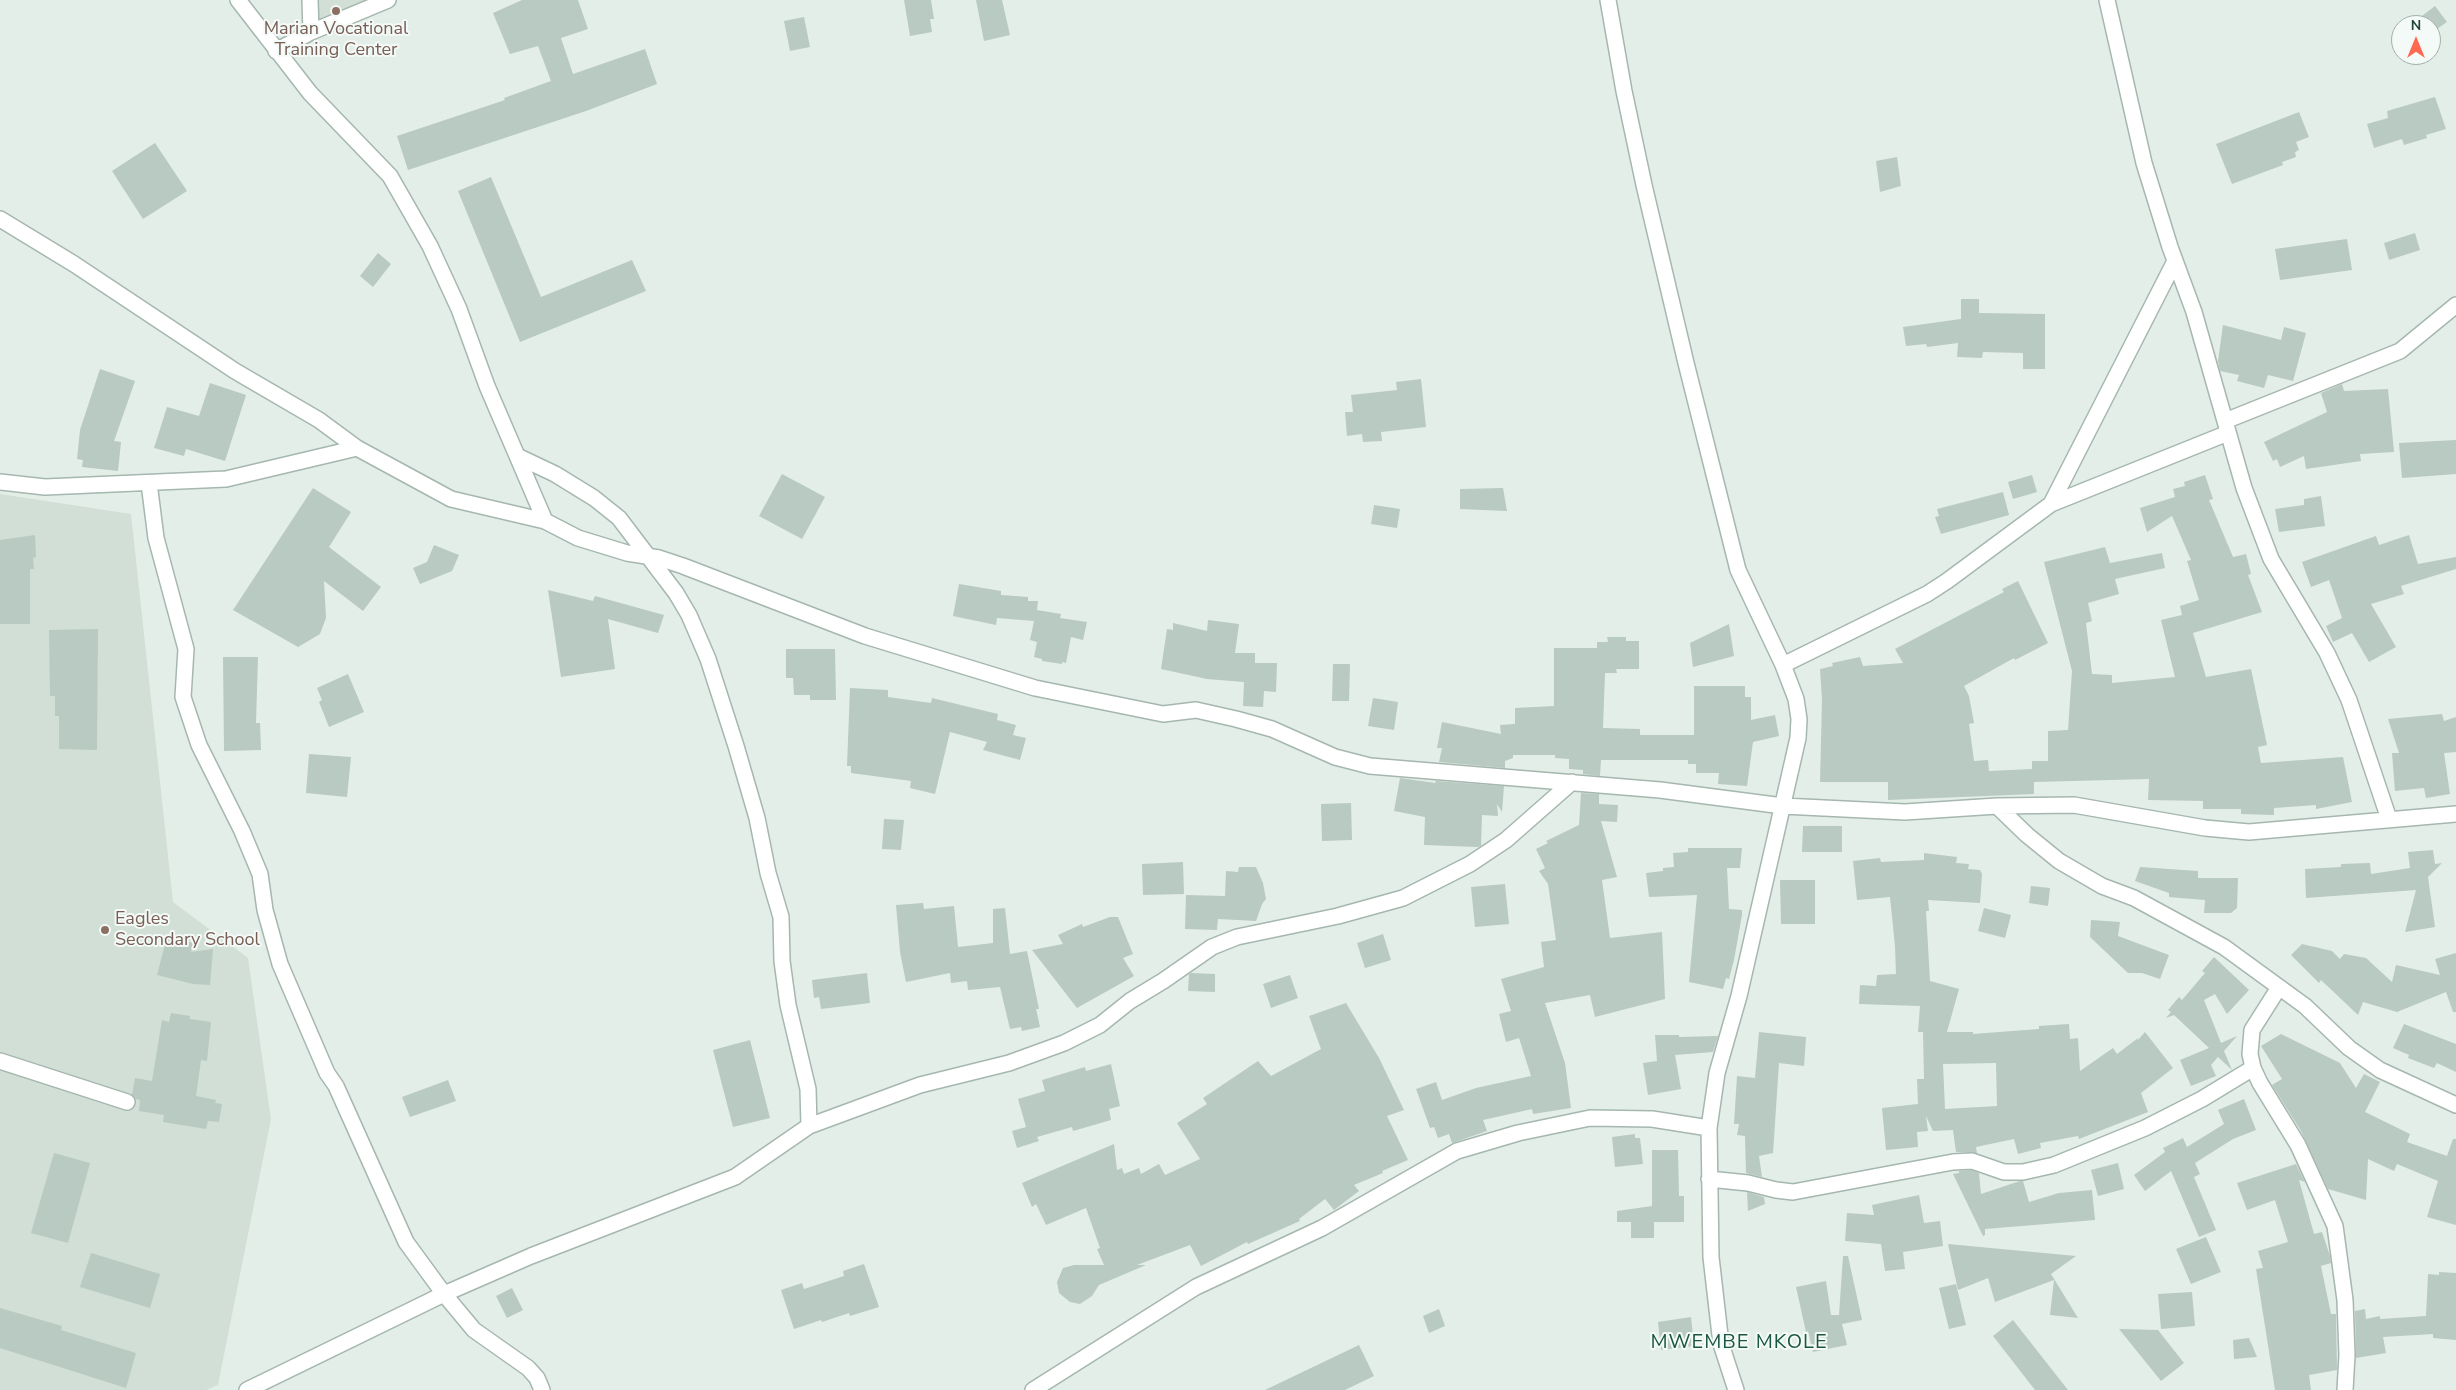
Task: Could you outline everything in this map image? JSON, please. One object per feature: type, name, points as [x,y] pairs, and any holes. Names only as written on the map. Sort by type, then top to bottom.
[{"type":"street","points":[[238,0],[310,93],[390,176],[430,246],[459,309],[487,386],[545,521]]},
{"type":"street","points":[[310,0],[311,32]]},
{"type":"street","points":[[276,51],[311,32],[388,0]]},
{"type":"street","points":[[1608,0],[1624,91],[1644,185],[1738,570],[1783,665],[1796,699],[1799,719],[1798,738],[1783,806],[1739,996],[1717,1073],[1708,1128],[1711,1257],[1721,1344],[1736,1390]]},
{"type":"street","points":[[2107,0],[2144,163],[2175,262],[2194,312],[2244,488],[2271,559],[2327,653],[2349,700],[2389,819]]},
{"type":"street","points":[[0,218],[74,264],[235,371],[319,420],[357,448],[451,499],[545,521],[578,538],[627,553],[683,566],[865,636],[1035,688],[1163,714],[1196,710],[1236,719],[1272,729],[1335,757],[1370,766],[1660,790],[1783,806],[1905,812],[1997,806],[2074,805],[2205,828],[2249,832],[2456,814]]},
{"type":"street","points":[[2051,504],[2175,262]]},
{"type":"street","points":[[1783,665],[1934,590],[2051,504],[2400,351],[2456,306]]},
{"type":"street","points":[[0,482],[45,487],[226,479],[357,448]]},
{"type":"street","points":[[517,456],[555,474],[594,498],[619,518],[676,593],[693,624],[708,659],[743,770],[780,917],[782,961],[787,996],[808,1089],[810,1126]]},
{"type":"street","points":[[149,483],[156,538],[186,649],[183,697],[199,745],[242,831],[260,874],[265,910],[280,964],[326,1073],[336,1086],[355,1126],[406,1242],[444,1294],[474,1330],[528,1368],[537,1378],[542,1390]]},
{"type":"street","points":[[247,1390],[444,1294],[530,1256],[735,1177],[810,1126],[920,1085],[1009,1063],[1064,1043],[1100,1025],[1130,1001],[1212,947],[1237,937],[1338,916],[1402,898],[1470,864],[1506,840],[1572,782]]},
{"type":"street","points":[[1997,806],[2027,835],[2059,861],[2102,886],[2134,898],[2224,947],[2278,989],[2305,1006],[2349,1048],[2380,1070],[2456,1105]]},
{"type":"street","points":[[2278,989],[2252,1030],[2250,1054],[2253,1068],[2298,1145],[2335,1226],[2345,1300],[2345,1390]]},
{"type":"street","points":[[0,1061],[127,1102]]},
{"type":"street","points":[[1709,1179],[1748,1183],[1793,1192],[1953,1162],[1972,1161],[2004,1172],[2023,1172],[2054,1166],[2145,1128],[2202,1099],[2253,1068]]},
{"type":"street","points":[[1033,1390],[1196,1287],[1322,1228],[1457,1151],[1518,1133],[1590,1118],[1652,1119],[1708,1128]]},
{"type":"shaded area","name":"Marian Vocational Training Center","points":[[312,0],[398,0],[318,22]]},
{"type":"shaded area","name":"Eagles Secondary School","points":[[0,494],[131,514],[173,902],[248,958],[271,1119],[218,1385],[206,1390],[0,1390]]},
{"type":"building","points":[[522,0],[578,0],[588,29],[561,38],[573,74],[645,49],[657,84],[586,111],[408,170],[397,136],[505,100],[504,98],[551,81],[538,46],[510,54],[493,13]]},
{"type":"building","points":[[904,0],[931,0],[934,19],[930,19],[932,32],[910,36]]},
{"type":"building","points":[[976,0],[1002,0],[1010,35],[984,41]]},
{"type":"building","points":[[2435,6],[2447,22],[2441,26],[2441,15],[2423,15]]},
{"type":"building","points":[[804,17],[810,47],[790,51],[784,21]]},
{"type":"building","points":[[2435,97],[2446,129],[2426,135],[2427,138],[2404,145],[2402,139],[2374,148],[2367,124],[2388,118],[2387,111]]},
{"type":"building","points":[[2299,112],[2309,137],[2296,142],[2299,150],[2295,152],[2296,157],[2282,162],[2283,165],[2232,184],[2216,144]]},
{"type":"building","points":[[155,143],[187,191],[143,219],[112,171]]},
{"type":"building","points":[[1897,157],[1901,186],[1880,192],[1876,161]]},
{"type":"building","points":[[491,177],[541,297],[632,260],[646,291],[520,342],[458,191]]},
{"type":"building","points":[[2415,233],[2420,250],[2389,260],[2384,243]]},
{"type":"building","points":[[2347,239],[2352,270],[2280,280],[2275,249]]},
{"type":"building","points":[[378,253],[391,264],[373,287],[360,276]]},
{"type":"building","points":[[1961,299],[1979,299],[1979,313],[2045,314],[2045,369],[2023,369],[2023,353],[1983,352],[1982,358],[1957,357],[1958,343],[1927,347],[1926,344],[1906,346],[1903,327],[1961,319]]},
{"type":"building","points":[[2223,325],[2281,340],[2284,327],[2306,333],[2293,381],[2268,375],[2264,388],[2237,381],[2239,375],[2220,371],[2218,361]]},
{"type":"building","points":[[100,369],[135,381],[114,441],[121,442],[118,471],[82,467],[83,460],[77,459],[80,430]]},
{"type":"building","points":[[1421,379],[1426,427],[1381,432],[1382,441],[1363,442],[1362,434],[1347,436],[1345,412],[1353,412],[1351,395],[1397,390],[1396,382]]},
{"type":"building","points":[[210,383],[246,395],[225,461],[186,449],[184,456],[154,448],[167,407],[199,416]]},
{"type":"building","points":[[2342,384],[2344,391],[2388,389],[2394,452],[2360,454],[2361,461],[2306,469],[2304,456],[2280,467],[2277,459],[2273,461],[2264,442],[2327,412],[2321,393]]},
{"type":"building","points":[[2456,440],[2456,474],[2402,478],[2399,443]]},
{"type":"building","points":[[782,474],[825,497],[802,539],[759,516]]},
{"type":"building","points":[[2032,475],[2037,492],[2013,499],[2008,482]]},
{"type":"building","points":[[2205,475],[2213,499],[2209,500],[2233,557],[2246,554],[2251,574],[2248,575],[2262,612],[2193,633],[2206,677],[2251,669],[2267,745],[2258,747],[2261,763],[2343,757],[2352,802],[2316,809],[2316,805],[2274,808],[2274,815],[2241,814],[2241,809],[2203,809],[2203,801],[2148,800],[2149,779],[2034,782],[2034,794],[1888,800],[1888,782],[1820,782],[1822,700],[1820,669],[1833,666],[1832,663],[1860,657],[1863,666],[1903,663],[1895,649],[2004,592],[2002,589],[2018,581],[2048,643],[2015,660],[2014,658],[1964,686],[1969,696],[1974,723],[1969,724],[1974,761],[1988,760],[1989,771],[2032,769],[2032,761],[2048,761],[2048,731],[2068,730],[2072,671],[2044,562],[2105,547],[2110,563],[2162,553],[2165,568],[2115,579],[2119,594],[2088,603],[2092,621],[2086,623],[2092,674],[2112,675],[2112,683],[2175,677],[2161,620],[2182,615],[2180,606],[2199,600],[2187,561],[2191,560],[2172,516],[2147,532],[2140,508],[2175,497],[2173,489],[2185,486],[2184,482]]},
{"type":"building","points":[[313,488],[351,512],[329,547],[381,587],[363,611],[324,581],[326,618],[320,634],[298,647],[233,610]]},
{"type":"building","points":[[1503,488],[1507,511],[1460,509],[1460,489]]},
{"type":"building","points":[[2003,492],[2009,515],[1941,534],[1935,517],[1939,516],[1937,509]]},
{"type":"building","points":[[2321,496],[2325,526],[2279,532],[2275,509],[2304,505],[2304,499]]},
{"type":"building","points":[[1374,505],[1400,509],[1397,528],[1371,524]]},
{"type":"building","points":[[35,535],[36,557],[33,558],[34,569],[30,569],[30,624],[0,624],[0,540]]},
{"type":"building","points":[[2409,535],[2418,564],[2456,557],[2456,569],[2401,586],[2404,594],[2371,604],[2396,647],[2369,662],[2352,633],[2333,642],[2326,626],[2342,618],[2329,580],[2311,587],[2302,562],[2376,536],[2379,545]]},
{"type":"building","points":[[434,545],[459,555],[452,571],[420,584],[413,568],[427,562]]},
{"type":"building","points":[[959,584],[1001,591],[1001,595],[1028,597],[1028,601],[1038,601],[1037,610],[1061,614],[1060,618],[1087,622],[1083,640],[1071,637],[1066,663],[1042,661],[1042,659],[1034,657],[1037,642],[1030,640],[1034,621],[997,618],[996,625],[953,616]]},
{"type":"building","points":[[548,590],[593,601],[595,596],[664,615],[658,633],[608,619],[615,669],[561,677]]},
{"type":"building","points":[[1208,620],[1239,624],[1235,653],[1255,653],[1255,663],[1277,663],[1276,692],[1264,691],[1263,707],[1243,706],[1244,682],[1207,679],[1161,669],[1167,629],[1173,630],[1173,623],[1207,631]]},
{"type":"building","points":[[1729,624],[1734,656],[1693,667],[1690,643]]},
{"type":"building","points":[[98,629],[97,750],[59,749],[59,716],[55,716],[55,696],[50,696],[49,630]]},
{"type":"building","points":[[1607,637],[1626,637],[1626,641],[1639,641],[1639,669],[1616,669],[1617,673],[1605,673],[1603,728],[1640,729],[1640,735],[1694,735],[1694,686],[1745,686],[1745,697],[1751,697],[1751,720],[1775,715],[1779,736],[1753,742],[1747,786],[1718,784],[1719,773],[1696,773],[1696,764],[1688,764],[1688,760],[1601,760],[1600,776],[1583,774],[1583,770],[1569,769],[1569,759],[1555,758],[1555,755],[1513,755],[1513,758],[1505,761],[1505,768],[1439,762],[1442,748],[1437,748],[1442,722],[1501,734],[1500,725],[1515,724],[1515,708],[1554,706],[1554,648],[1597,648],[1597,642],[1608,642]]},
{"type":"building","points":[[786,649],[835,649],[836,700],[810,700],[810,695],[794,695],[793,678],[786,678]]},
{"type":"building","points":[[223,657],[258,657],[256,723],[260,723],[261,750],[224,751]]},
{"type":"building","points":[[1333,664],[1350,664],[1349,701],[1332,701]]},
{"type":"building","points":[[348,674],[364,712],[329,727],[319,702],[322,700],[317,688]]},
{"type":"building","points":[[850,688],[888,690],[888,697],[931,703],[932,698],[998,714],[997,720],[1016,725],[1013,735],[1026,738],[1020,760],[983,750],[987,742],[950,732],[935,794],[910,788],[911,781],[851,773],[851,766],[847,766]]},
{"type":"building","points":[[1373,698],[1398,702],[1394,730],[1368,726]]},
{"type":"building","points":[[2442,714],[2444,721],[2456,717],[2456,752],[2444,753],[2450,794],[2426,798],[2424,788],[2395,791],[2392,753],[2399,753],[2388,719]]},
{"type":"building","points":[[309,754],[351,757],[347,797],[306,793]]},
{"type":"building","points":[[1400,778],[1435,783],[1436,781],[1504,786],[1502,812],[1497,804],[1498,816],[1482,815],[1481,846],[1424,845],[1425,817],[1394,811]]},
{"type":"building","points":[[1581,793],[1599,794],[1599,804],[1618,805],[1617,822],[1601,821],[1617,877],[1602,880],[1610,938],[1662,932],[1665,999],[1595,1017],[1590,995],[1545,1003],[1565,1063],[1571,1108],[1533,1114],[1532,1109],[1483,1120],[1487,1131],[1452,1143],[1449,1134],[1438,1138],[1434,1127],[1430,1128],[1416,1089],[1436,1082],[1442,1100],[1476,1088],[1531,1076],[1519,1038],[1506,1042],[1499,1014],[1511,1011],[1501,979],[1544,967],[1541,942],[1556,940],[1548,884],[1539,871],[1545,868],[1536,849],[1548,843],[1546,841],[1579,825]]},
{"type":"building","points":[[1351,803],[1352,840],[1322,841],[1321,804]]},
{"type":"building","points":[[884,819],[904,820],[901,850],[882,849]]},
{"type":"building","points":[[1803,826],[1842,826],[1842,852],[1802,852]]},
{"type":"building","points":[[1688,848],[1742,848],[1740,868],[1727,868],[1729,909],[1742,910],[1742,915],[1734,960],[1729,979],[1726,978],[1723,989],[1689,982],[1697,895],[1649,897],[1646,873],[1663,871],[1663,868],[1674,867],[1673,853],[1688,852]]},
{"type":"building","points":[[2433,850],[2435,864],[2442,863],[2428,877],[2435,927],[2405,932],[2416,890],[2306,898],[2305,869],[2341,867],[2341,864],[2370,863],[2371,874],[2410,868],[2408,852]]},
{"type":"building","points":[[1924,853],[1957,857],[1956,863],[1969,864],[1968,869],[1980,870],[1982,874],[1980,903],[1928,900],[1929,911],[1926,911],[1930,981],[1959,989],[1947,1032],[1973,1032],[1973,1034],[2039,1029],[2039,1026],[2069,1024],[2070,1039],[2078,1038],[2080,1071],[2113,1048],[2117,1054],[2138,1038],[2137,1041],[2145,1032],[2173,1068],[2141,1093],[2148,1112],[2079,1139],[2078,1136],[2040,1143],[2041,1148],[2018,1154],[2014,1139],[1976,1147],[1977,1153],[1956,1152],[1953,1130],[1933,1131],[1926,1116],[1928,1131],[1917,1132],[1918,1147],[1886,1150],[1882,1108],[1918,1104],[1917,1079],[1924,1079],[1923,1032],[1918,1032],[1920,1006],[1859,1004],[1860,985],[1876,986],[1877,975],[1896,974],[1895,946],[1890,897],[1857,900],[1853,861],[1880,858],[1881,862],[1924,860]],"holes":[[[1996,1063],[1997,1106],[1945,1109],[1943,1064]]]},
{"type":"building","points":[[1183,862],[1184,894],[1143,895],[1142,864]]},
{"type":"building","points":[[1239,867],[1256,867],[1263,883],[1266,899],[1262,904],[1256,921],[1218,919],[1217,930],[1185,929],[1186,895],[1225,896],[1226,871],[1238,872]]},
{"type":"building","points":[[2140,867],[2198,871],[2198,878],[2238,878],[2237,908],[2231,913],[2204,913],[2205,900],[2169,897],[2169,893],[2135,881]]},
{"type":"building","points":[[1780,880],[1815,880],[1815,924],[1781,924]]},
{"type":"building","points":[[1505,884],[1509,924],[1475,927],[1471,887]]},
{"type":"building","points":[[2031,886],[2050,888],[2048,906],[2029,903]]},
{"type":"building","points":[[923,903],[924,909],[954,906],[958,947],[993,943],[993,909],[1005,908],[1010,954],[1027,951],[1039,1009],[1036,1009],[1040,1027],[1022,1031],[1021,1027],[1010,1029],[1000,987],[968,990],[967,981],[951,983],[950,973],[906,982],[900,952],[896,905]]},
{"type":"building","points":[[1984,908],[2011,915],[2005,938],[1978,931]]},
{"type":"building","points":[[1110,917],[1118,917],[1133,954],[1123,958],[1134,976],[1077,1008],[1032,950],[1063,944],[1058,935],[1082,924],[1083,927]]},
{"type":"building","points":[[2091,920],[2120,922],[2118,936],[2169,955],[2160,979],[2142,973],[2128,973],[2090,937]]},
{"type":"building","points":[[1383,934],[1391,960],[1365,968],[1357,943]]},
{"type":"building","points":[[167,937],[193,943],[191,952],[213,949],[210,985],[193,984],[157,975]]},
{"type":"building","points":[[2302,944],[2332,951],[2340,959],[2344,954],[2366,958],[2392,982],[2396,965],[2440,975],[2435,959],[2456,953],[2456,1012],[2453,1012],[2446,992],[2397,1012],[2363,1002],[2358,1015],[2321,980],[2319,983],[2291,955]]},
{"type":"building","points":[[2214,957],[2249,990],[2227,1014],[2215,994],[2204,1000],[2221,1043],[2237,1036],[2224,1051],[2232,1070],[2218,1057],[2211,1065],[2216,1076],[2191,1086],[2180,1060],[2209,1048],[2174,1015],[2166,1018],[2171,1012],[2168,1010],[2179,997],[2182,1000],[2205,973],[2202,971]]},
{"type":"building","points":[[867,973],[870,1003],[821,1009],[819,997],[814,998],[812,980]]},
{"type":"building","points":[[1189,974],[1215,974],[1215,992],[1188,991]]},
{"type":"building","points":[[1290,975],[1298,998],[1271,1008],[1263,984]]},
{"type":"building","points":[[1346,1003],[1379,1058],[1404,1110],[1387,1116],[1408,1160],[1354,1185],[1359,1191],[1334,1210],[1325,1199],[1299,1219],[1300,1221],[1248,1244],[1247,1242],[1201,1266],[1190,1245],[1137,1265],[1146,1265],[1099,1285],[1092,1296],[1080,1304],[1070,1302],[1059,1293],[1057,1282],[1063,1268],[1074,1265],[1104,1265],[1097,1249],[1100,1248],[1086,1208],[1046,1225],[1036,1204],[1032,1207],[1022,1183],[1114,1144],[1117,1170],[1122,1168],[1124,1174],[1139,1168],[1141,1174],[1159,1164],[1165,1175],[1200,1159],[1177,1123],[1207,1104],[1203,1098],[1258,1061],[1271,1076],[1321,1049],[1309,1016]]},
{"type":"building","points":[[171,1013],[190,1016],[190,1019],[211,1022],[207,1061],[201,1060],[196,1096],[216,1100],[215,1103],[222,1104],[219,1122],[208,1121],[206,1129],[163,1122],[164,1115],[139,1111],[140,1100],[132,1095],[135,1078],[152,1081],[162,1020],[169,1022]]},
{"type":"building","points":[[2404,1024],[2456,1044],[2456,1072],[2437,1063],[2434,1068],[2408,1058],[2409,1055],[2393,1048]]},
{"type":"building","points":[[1759,1032],[1806,1037],[1804,1066],[1779,1063],[1773,1153],[1759,1156],[1762,1177],[1746,1173],[1745,1136],[1737,1135],[1739,1124],[1734,1124],[1737,1076],[1755,1078]]},
{"type":"building","points":[[2281,1034],[2340,1063],[2356,1088],[2364,1074],[2380,1082],[2365,1112],[2410,1134],[2407,1142],[2447,1156],[2453,1139],[2456,1139],[2456,1225],[2427,1217],[2438,1181],[2397,1164],[2394,1171],[2368,1159],[2366,1200],[2328,1189],[2301,1131],[2272,1085],[2282,1079],[2261,1046]]},
{"type":"building","points":[[1655,1035],[1679,1035],[1679,1037],[1718,1036],[1713,1052],[1675,1055],[1681,1089],[1648,1095],[1643,1063],[1657,1061]]},
{"type":"building","points":[[750,1040],[770,1118],[733,1127],[713,1050]]},
{"type":"building","points":[[1111,1064],[1120,1106],[1109,1109],[1111,1120],[1073,1131],[1072,1127],[1037,1137],[1039,1141],[1017,1148],[1012,1131],[1026,1127],[1018,1099],[1045,1091],[1042,1080],[1085,1067],[1086,1071]]},
{"type":"building","points":[[448,1080],[456,1101],[410,1117],[402,1097]]},
{"type":"building","points":[[2244,1099],[2256,1130],[2233,1139],[2195,1163],[2200,1174],[2194,1177],[2216,1230],[2199,1237],[2171,1171],[2145,1191],[2134,1175],[2165,1152],[2163,1148],[2183,1138],[2187,1147],[2224,1124],[2218,1110]]},
{"type":"building","points":[[1635,1134],[1635,1138],[1640,1138],[1643,1164],[1615,1167],[1612,1137]]},
{"type":"building","points":[[1652,1150],[1678,1150],[1679,1196],[1684,1196],[1684,1222],[1654,1222],[1654,1238],[1631,1238],[1631,1222],[1617,1222],[1617,1211],[1652,1206]]},
{"type":"building","points":[[54,1153],[90,1163],[68,1243],[31,1233]]},
{"type":"building","points":[[2118,1163],[2124,1189],[2098,1196],[2091,1170]]},
{"type":"building","points":[[2296,1164],[2305,1182],[2299,1180],[2314,1234],[2322,1232],[2330,1256],[2331,1263],[2321,1266],[2331,1314],[2336,1314],[2337,1370],[2309,1375],[2311,1390],[2275,1390],[2256,1269],[2263,1268],[2258,1251],[2288,1242],[2275,1200],[2247,1210],[2237,1183]]},
{"type":"building","points":[[1971,1170],[1979,1173],[1981,1194],[2023,1181],[2029,1202],[2059,1193],[2092,1190],[2095,1220],[1985,1229],[1985,1235],[1983,1236],[1953,1174],[1959,1173],[1959,1171]]},
{"type":"building","points":[[1747,1192],[1764,1197],[1765,1204],[1748,1211]]},
{"type":"building","points":[[1919,1195],[1924,1223],[1940,1221],[1943,1246],[1903,1252],[1905,1269],[1885,1271],[1881,1244],[1845,1241],[1847,1213],[1874,1215],[1872,1205]]},
{"type":"building","points":[[2206,1237],[2221,1272],[2191,1284],[2176,1249]]},
{"type":"building","points":[[1948,1244],[2076,1256],[2051,1274],[2078,1318],[2050,1315],[2054,1280],[1995,1302],[1988,1278],[1958,1290]]},
{"type":"building","points":[[91,1253],[160,1274],[150,1308],[80,1287]]},
{"type":"building","points":[[1843,1256],[1848,1256],[1862,1320],[1842,1324],[1847,1345],[1813,1352],[1808,1331],[1806,1332],[1796,1287],[1826,1281],[1831,1315],[1839,1315]]},
{"type":"building","points":[[864,1264],[879,1307],[850,1316],[849,1313],[822,1322],[821,1320],[794,1329],[781,1290],[802,1283],[804,1289],[844,1276],[843,1271]]},
{"type":"building","points":[[2439,1272],[2456,1273],[2456,1340],[2433,1338],[2433,1334],[2383,1337],[2386,1353],[2356,1358],[2355,1311],[2365,1309],[2366,1319],[2380,1316],[2380,1319],[2426,1316],[2428,1274],[2439,1275]]},
{"type":"building","points":[[1956,1284],[1966,1325],[1949,1329],[1939,1288]]},
{"type":"building","points":[[512,1288],[523,1310],[507,1318],[496,1296]]},
{"type":"building","points":[[2192,1292],[2195,1326],[2161,1329],[2158,1294]]},
{"type":"building","points":[[0,1308],[62,1326],[61,1330],[136,1353],[126,1388],[0,1348]]},
{"type":"building","points":[[1439,1309],[1445,1326],[1429,1333],[1423,1316]]},
{"type":"building","points":[[1691,1317],[1694,1346],[1661,1350],[1658,1322]]},
{"type":"building","points":[[2013,1320],[2068,1390],[2035,1390],[1993,1336]]},
{"type":"building","points":[[2119,1329],[2158,1330],[2184,1363],[2161,1381]]},
{"type":"building","points":[[2249,1338],[2257,1357],[2234,1359],[2233,1340]]},
{"type":"building","points":[[1359,1345],[1374,1376],[1345,1390],[1265,1390]]},
{"type":"place","name":"Marian Vocational Training Center","points":[[336,11]]},
{"type":"place","name":"Eagles Secondary School","points":[[105,930]]},
{"type":"district","name":"MWEMBE MKOLE","points":[[1739,1343]]}]
